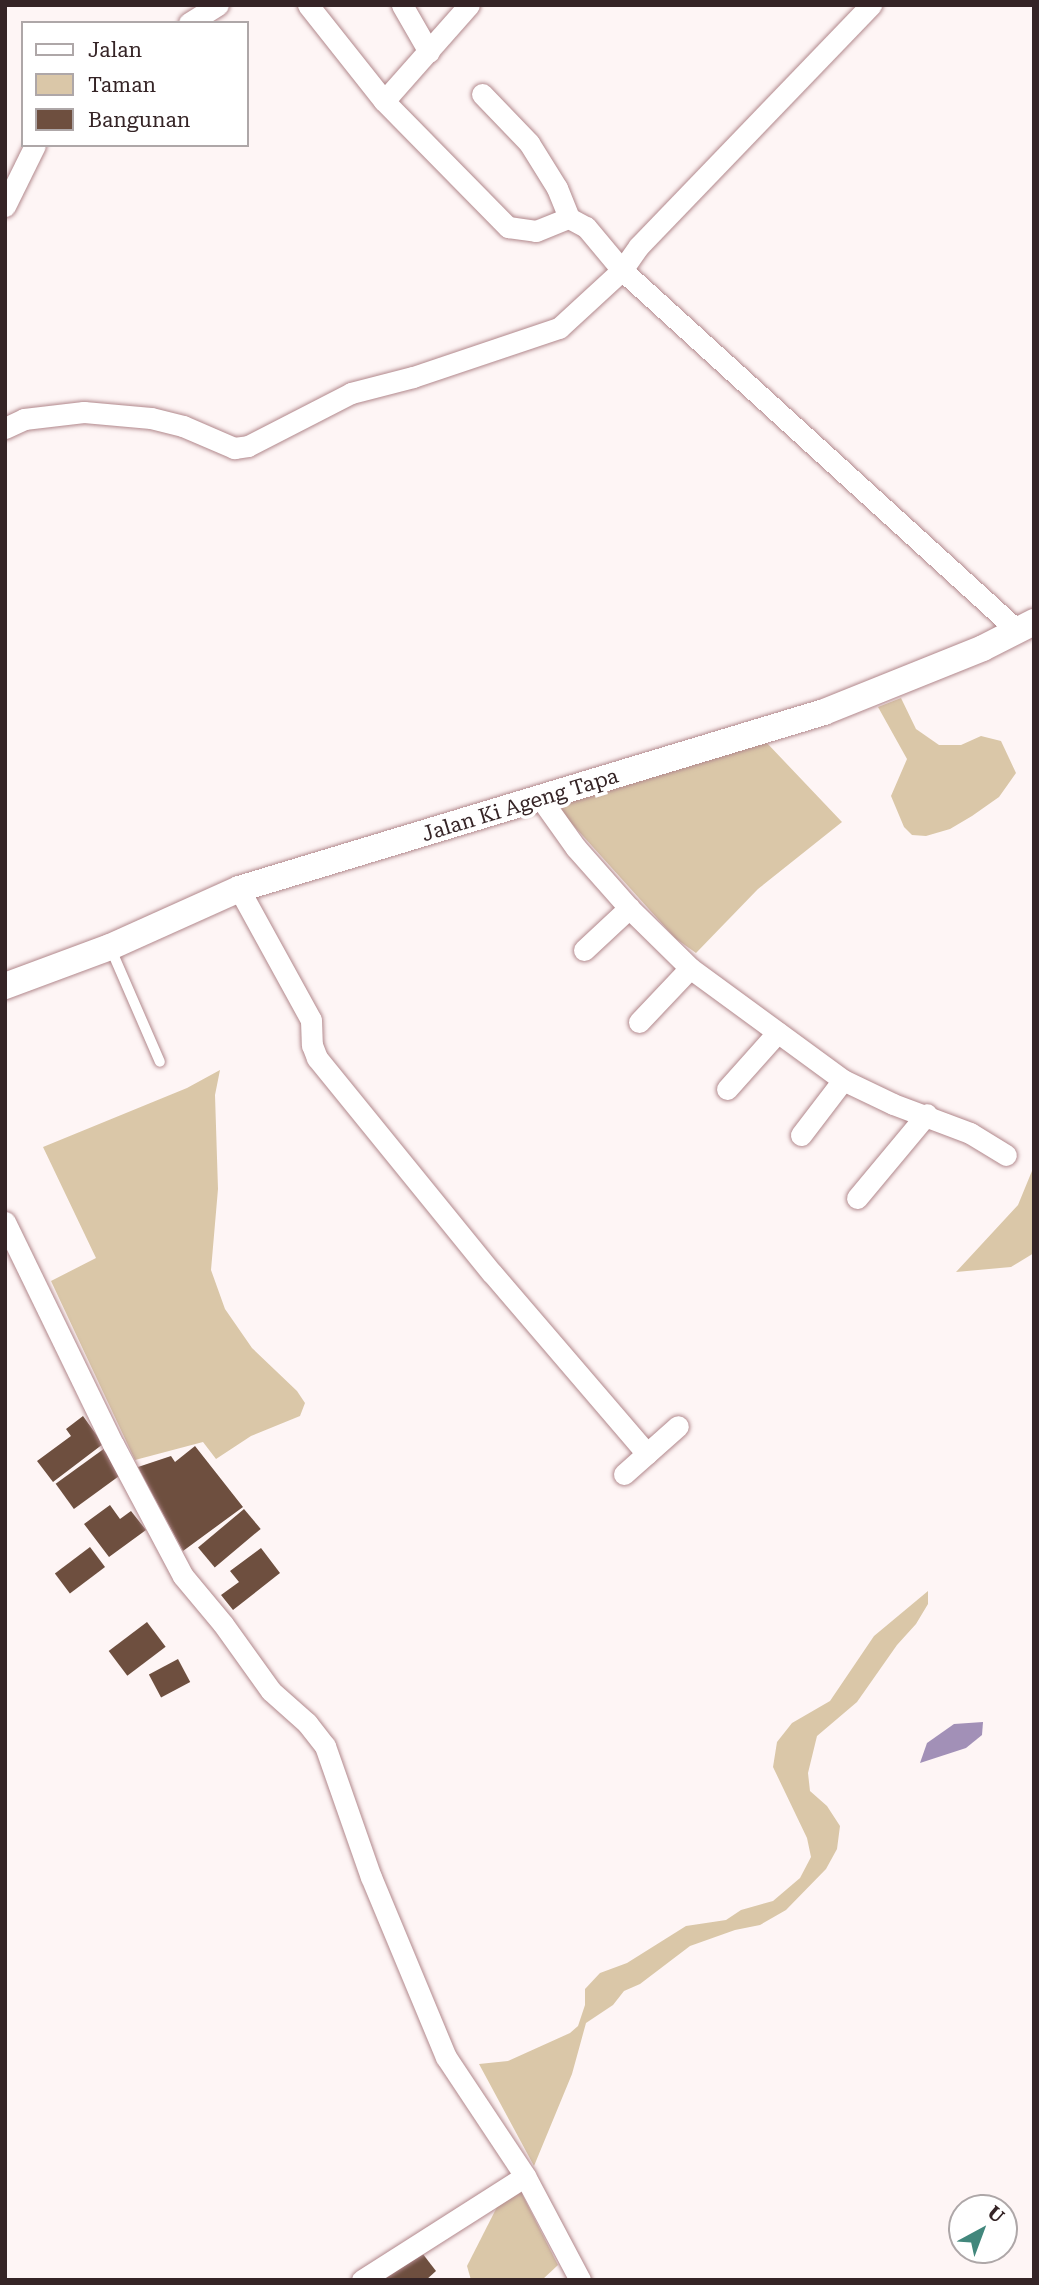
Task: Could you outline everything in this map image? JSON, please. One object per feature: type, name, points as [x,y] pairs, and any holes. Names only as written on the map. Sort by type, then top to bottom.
[{"type":"street","points":[[308,5],[384,101],[508,227],[536,231],[569,218]]},
{"type":"street","points":[[402,5],[429,52]]},
{"type":"street","points":[[384,101],[469,5]]},
{"type":"street","points":[[5,428],[24,419],[85,412],[151,418],[183,426],[234,448],[248,446],[351,393],[413,377],[559,328],[621,270],[639,246],[871,5]]},
{"type":"street","points":[[192,21],[213,7]]},
{"type":"street","points":[[482,94],[529,143],[557,188],[569,218],[586,227],[621,270],[1025,626]]},
{"type":"street","points":[[5,206],[34,147]]},
{"type":"street","name":"Jalan Ki Ageng Tapa","points":[[5,986],[110,947],[240,889],[824,712],[984,648],[1025,626]]},
{"type":"street","points":[[541,799],[576,848],[629,908],[690,968],[843,1080],[893,1104],[927,1114],[970,1133],[1006,1155]]},
{"type":"street","points":[[240,889],[311,1020],[312,1045],[317,1058],[492,1273],[647,1454]]},
{"type":"street","points":[[584,950],[629,908]]},
{"type":"street","points":[[639,1023],[690,968]]},
{"type":"street","points":[[726,1089],[778,1032]]},
{"type":"street","points":[[801,1135],[843,1080]]},
{"type":"street","points":[[857,1198],[927,1114]]},
{"type":"street","points":[[5,1222],[113,1444],[183,1576],[223,1624],[271,1691],[307,1723],[325,1746],[371,1877],[446,2057],[525,2176],[580,2280]]},
{"type":"street","points":[[624,1475],[678,1426]]},
{"type":"street","points":[[362,2280],[525,2176]]},
{"type":"lane","points":[[110,947],[160,1062]]},
{"type":"green space","points":[[901,698],[916,729],[939,745],[961,745],[981,736],[1001,741],[1016,773],[999,797],[972,816],[950,829],[926,836],[912,835],[904,827],[891,796],[907,759],[878,707]]},
{"type":"green space","points":[[765,741],[842,822],[758,889],[696,953],[675,938],[555,805]]},
{"type":"green space","points":[[220,1070],[215,1095],[218,1189],[211,1270],[225,1309],[252,1348],[297,1391],[305,1403],[300,1416],[251,1436],[216,1459],[203,1442],[135,1460],[51,1281],[96,1258],[43,1147],[187,1088]]},
{"type":"green space","points":[[1034,1166],[1034,1253],[1011,1267],[956,1272],[1018,1205]]},
{"type":"green space","points":[[928,1591],[928,1604],[916,1624],[897,1645],[857,1702],[817,1736],[808,1773],[810,1791],[827,1806],[840,1826],[837,1849],[826,1869],[786,1910],[760,1925],[735,1930],[690,1946],[640,1984],[624,1991],[613,2005],[586,2023],[572,2074],[534,2166],[479,2064],[508,2061],[570,2033],[578,2026],[585,2005],[585,1989],[600,1973],[627,1963],[686,1926],[726,1920],[741,1910],[773,1901],[800,1878],[811,1857],[807,1838],[773,1767],[777,1742],[792,1723],[830,1701],[874,1636]]},
{"type":"green space","points":[[521,2192],[558,2265],[542,2280],[471,2280],[467,2266],[497,2207]]},
{"type":"shaded area","points":[[983,1722],[982,1735],[966,1748],[920,1763],[927,1743],[954,1724]]},
{"type":"building","points":[[83,1416],[103,1444],[53,1482],[37,1461],[71,1436],[66,1429]]},
{"type":"building","points":[[195,1446],[243,1507],[183,1551],[138,1467],[171,1456],[175,1462]]},
{"type":"building","points":[[105,1448],[123,1473],[74,1509],[56,1484]]},
{"type":"building","points":[[110,1505],[120,1519],[131,1511],[146,1530],[109,1557],[84,1524]]},
{"type":"building","points":[[244,1509],[261,1529],[215,1567],[198,1548]]},
{"type":"building","points":[[90,1547],[105,1567],[70,1593],[55,1573]]},
{"type":"building","points":[[261,1548],[280,1573],[233,1610],[221,1595],[239,1582],[230,1571]]},
{"type":"building","points":[[147,1622],[166,1647],[127,1676],[109,1651]]},
{"type":"building","points":[[178,1659],[190,1682],[161,1697],[149,1674]]},
{"type":"building","points":[[419,2249],[436,2271],[426,2280],[382,2278]]}]
